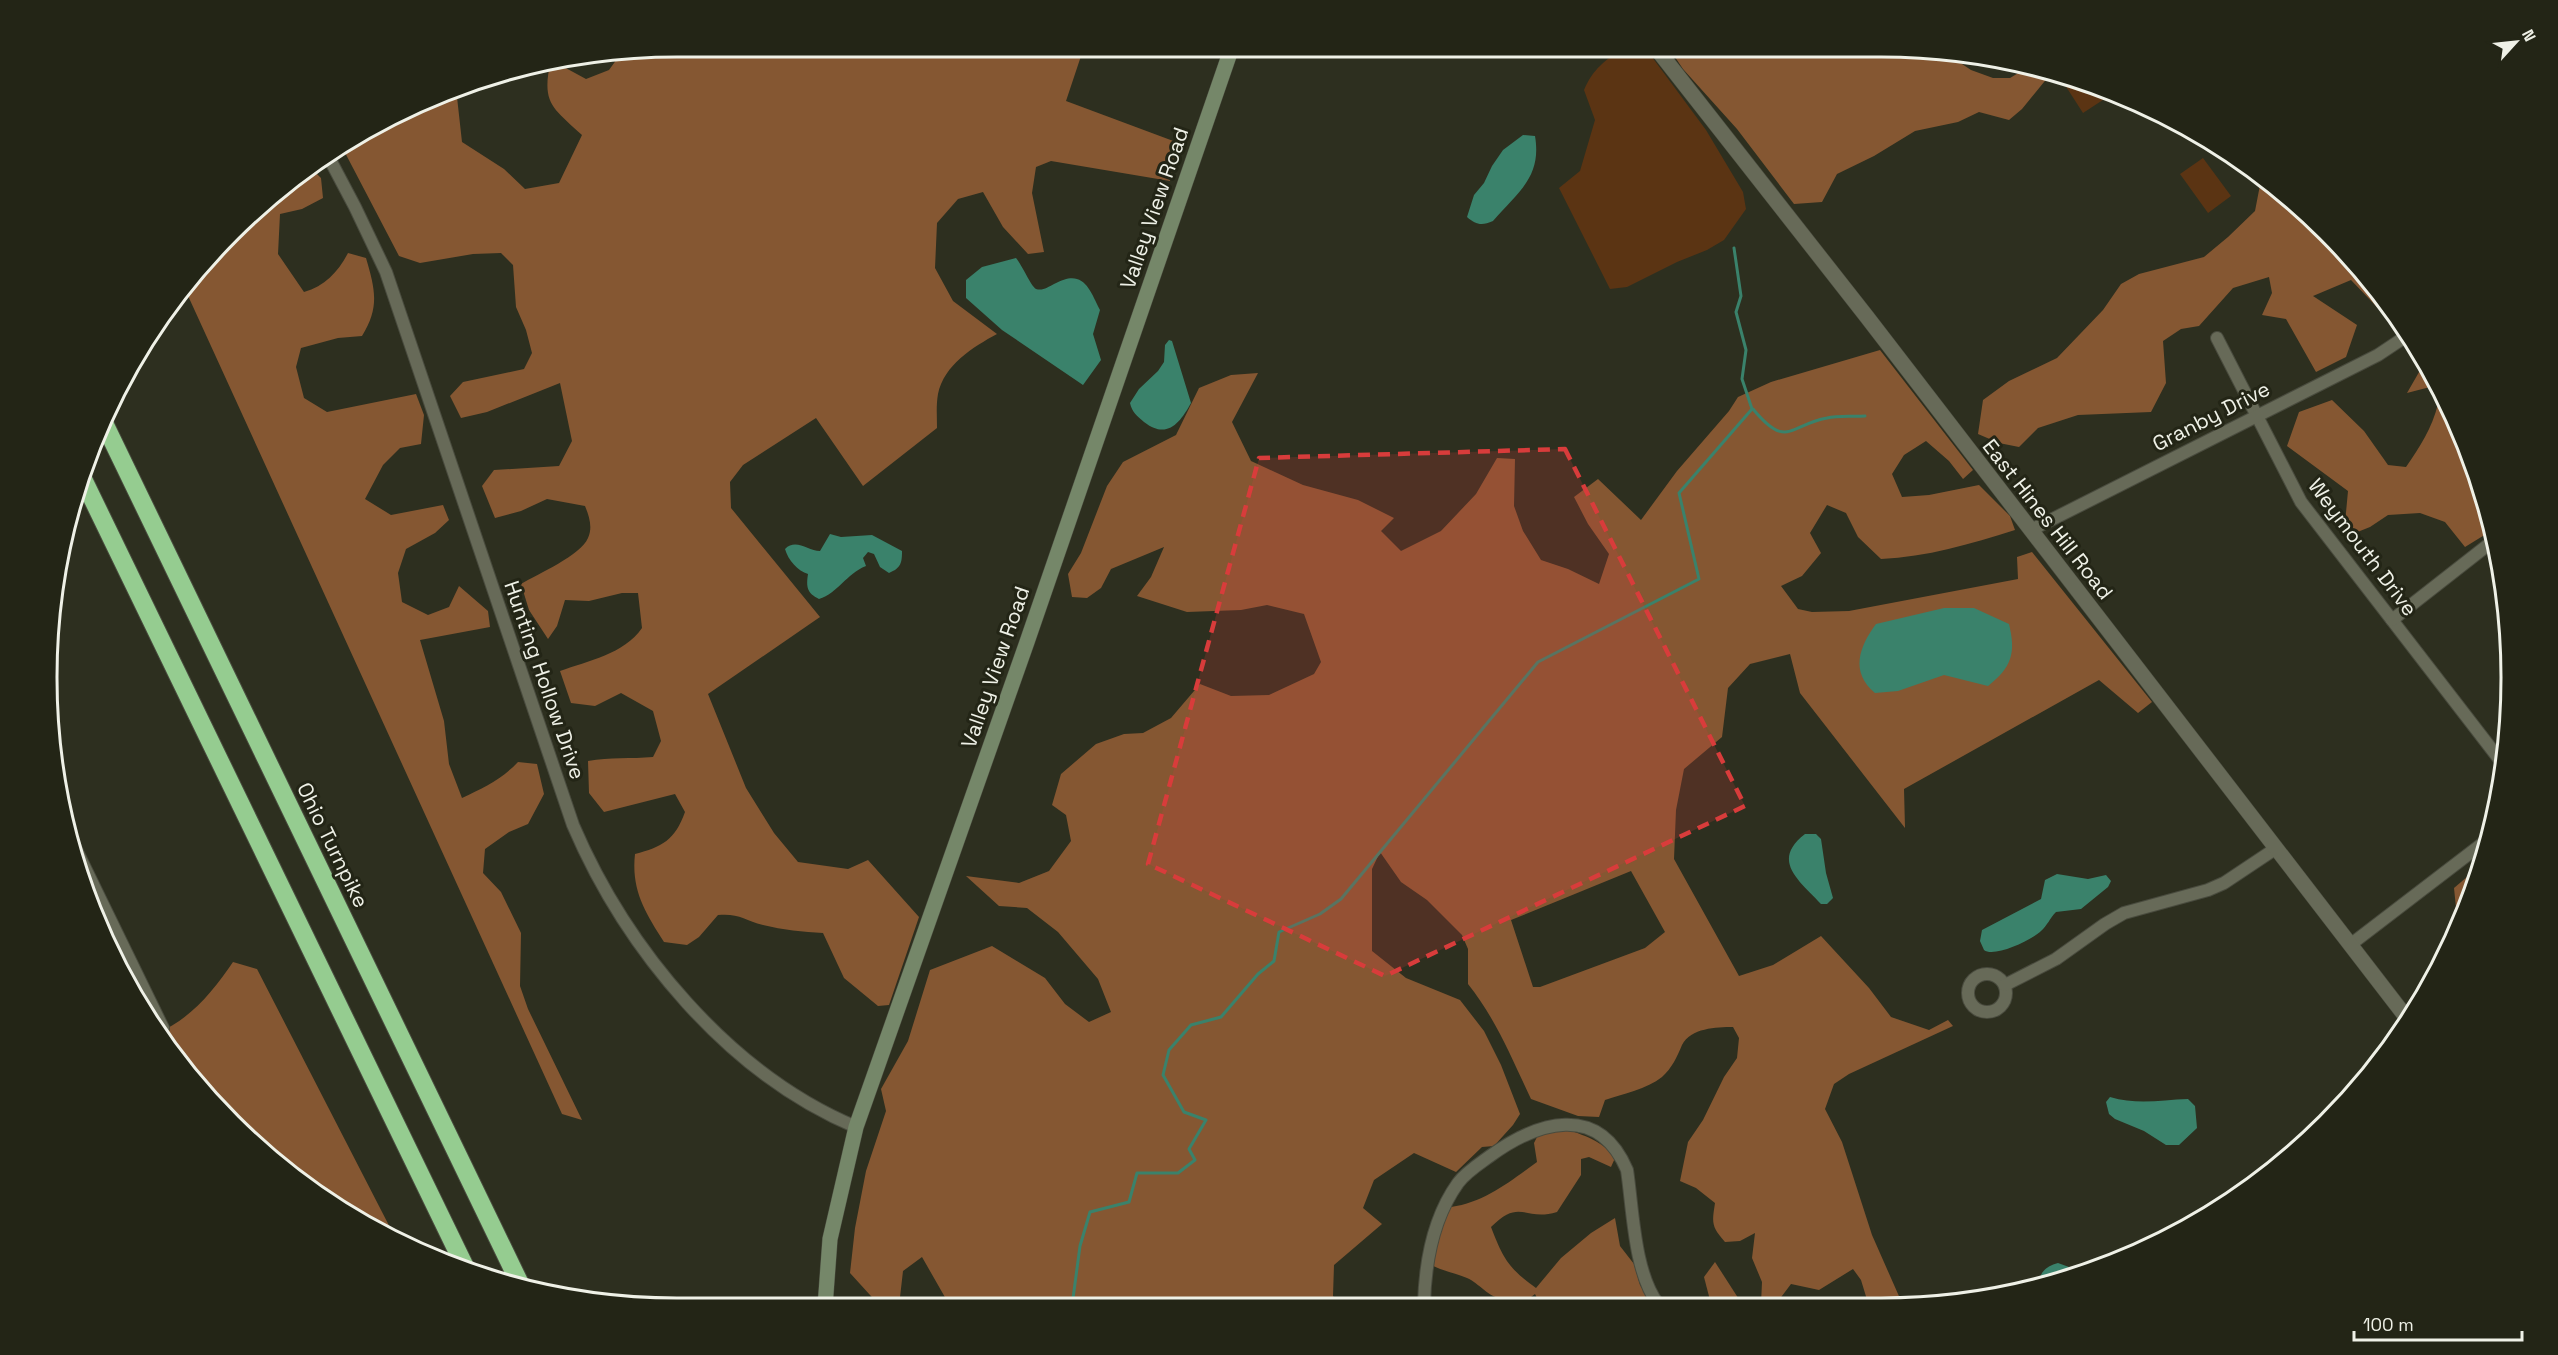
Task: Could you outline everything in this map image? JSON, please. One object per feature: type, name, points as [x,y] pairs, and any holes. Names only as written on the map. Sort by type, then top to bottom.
[{"type":"highway","name":"Ohio Turnpike","points":[[108,431],[517,1277]]},
{"type":"highway","points":[[87,488],[461,1259]]},
{"type":"main road","name":"Valley View Road","points":[[826,1298],[830,1239],[856,1127],[1229,57]]},
{"type":"street","name":"East Hines Hill Road","points":[[1663,57],[2402,1012]]},
{"type":"street","name":"Hunting Hollow Drive","points":[[332,163],[374,246],[400,313],[573,825],[587,858],[614,907],[658,970],[682,999],[760,1070],[806,1102],[856,1127]]},
{"type":"street","name":"Weymouth Drive","points":[[2217,338],[2301,502],[2496,755]]},
{"type":"street","name":"Granby Drive","points":[[2031,530],[2112,487],[2378,355],[2401,340]]},
{"type":"street","points":[[2392,620],[2487,546]]},
{"type":"street","points":[[2350,945],[2477,848]]},
{"type":"street","points":[[2005,985],[2056,959],[2124,913],[2208,890],[2224,883],[2275,849]]},
{"type":"street","points":[[1425,1298],[1428,1258],[1434,1232],[1446,1202],[1459,1181],[1480,1163],[1521,1136],[1542,1127],[1559,1124],[1574,1125],[1593,1131],[1613,1146],[1624,1162],[1642,1275],[1653,1298]]},
{"type":"highlighted area","points":[[1565,449],[1745,806],[1385,976],[1148,864],[1259,458]]},
{"type":"shaded area","points":[[1081,57],[1066,101],[1176,142],[1170,181],[1051,161],[1036,167],[1032,193],[1044,252],[1028,254],[1003,227],[983,192],[958,199],[937,223],[935,268],[953,301],[997,334],[969,351],[946,374],[938,394],[937,428],[863,486],[816,418],[743,465],[730,482],[731,508],[820,617],[708,694],[746,788],[774,833],[798,862],[848,869],[868,860],[919,917],[889,1005],[878,1006],[844,978],[823,933],[778,928],[736,916],[718,915],[699,937],[687,945],[664,942],[645,910],[637,890],[635,854],[660,845],[672,836],[685,812],[675,794],[604,812],[589,793],[588,761],[653,757],[661,741],[653,711],[621,693],[595,706],[571,703],[560,671],[616,650],[634,637],[642,628],[638,593],[622,593],[589,601],[565,600],[557,626],[548,639],[529,610],[521,584],[548,570],[584,544],[590,530],[585,506],[547,499],[521,511],[495,518],[482,486],[494,470],[559,466],[572,441],[560,383],[487,412],[461,418],[450,396],[463,382],[524,369],[532,353],[526,330],[516,307],[513,265],[501,253],[473,254],[420,263],[399,256],[346,154],[403,121],[457,98],[462,142],[504,169],[525,189],[559,183],[582,135],[563,118],[552,103],[547,86],[549,71],[565,67],[586,79],[609,70],[616,60],[637,58]]},
{"type":"shaded area","points":[[1611,57],[1652,57],[1706,130],[1743,192],[1746,209],[1724,240],[1707,250],[1627,287],[1610,289],[1559,188],[1580,171],[1595,120],[1584,90],[1591,76]]},
{"type":"shaded area","points":[[1675,57],[1921,58],[1959,62],[1971,70],[1993,78],[2010,78],[2019,73],[2046,80],[2022,109],[2009,120],[1979,112],[1958,122],[1915,131],[1874,156],[1837,174],[1822,202],[1794,204],[1737,129]]},
{"type":"shaded area","points":[[2065,85],[2104,99],[2083,113]]},
{"type":"shaded area","points":[[1523,135],[1535,136],[1536,150],[1535,162],[1526,183],[1493,221],[1486,224],[1473,222],[1467,217],[1474,195],[1484,183],[1503,150]]},
{"type":"shaded area","points":[[2203,158],[2231,196],[2208,213],[2180,174]]},
{"type":"shaded area","points":[[316,174],[321,178],[323,198],[302,209],[280,214],[278,254],[304,292],[330,277],[348,253],[366,258],[372,279],[374,307],[362,336],[338,338],[301,348],[296,367],[304,398],[327,412],[416,394],[424,415],[421,444],[400,448],[383,465],[365,499],[391,515],[443,505],[449,520],[435,533],[406,549],[398,573],[402,602],[428,615],[449,607],[459,586],[488,611],[490,627],[420,640],[444,721],[449,764],[462,798],[499,778],[518,762],[537,764],[544,794],[528,824],[509,832],[485,849],[483,873],[501,892],[521,933],[520,986],[528,1009],[582,1120],[562,1114],[188,296],[211,268],[268,211]]},
{"type":"shaded area","points":[[2260,186],[2319,239],[2347,268],[2381,311],[2351,280],[2313,296],[2357,325],[2346,357],[2316,372],[2286,319],[2262,315],[2272,293],[2269,277],[2233,288],[2199,326],[2181,329],[2163,341],[2166,383],[2151,412],[2078,415],[2038,428],[2019,447],[1999,443],[1978,434],[1983,400],[2009,381],[2057,358],[2103,310],[2121,284],[2139,274],[2204,257],[2255,211]]},
{"type":"shaded area","points":[[1016,258],[1036,289],[1043,289],[1072,278],[1084,283],[1092,294],[1100,310],[1093,334],[1101,360],[1083,385],[1002,330],[966,298],[966,280],[982,267]]},
{"type":"shaded area","points":[[1169,340],[1172,341],[1191,403],[1177,423],[1172,427],[1160,429],[1152,427],[1139,418],[1130,403],[1139,389],[1164,362],[1165,345]]},
{"type":"shaded area","points":[[1880,350],[1973,470],[1963,479],[1949,461],[1926,441],[1904,455],[1892,474],[1902,497],[1929,495],[1979,485],[2010,516],[2015,530],[1932,553],[1881,559],[1858,537],[1846,513],[1827,505],[1810,533],[1821,553],[1802,576],[1781,586],[1798,609],[1812,612],[1849,611],[2018,579],[2017,557],[2032,552],[2152,702],[2138,713],[2099,680],[1904,789],[1905,828],[1800,693],[1790,654],[1750,664],[1728,688],[1722,737],[1684,769],[1676,810],[1674,859],[1739,976],[1773,965],[1821,936],[1869,988],[1891,1017],[1929,1030],[1948,1020],[1953,1026],[1849,1074],[1834,1084],[1825,1109],[1842,1142],[1872,1235],[1900,1298],[1866,1298],[1861,1280],[1853,1269],[1819,1290],[1791,1284],[1780,1298],[1761,1298],[1762,1282],[1752,1258],[1755,1233],[1740,1241],[1725,1242],[1714,1224],[1715,1203],[1696,1188],[1680,1181],[1688,1142],[1703,1120],[1724,1077],[1737,1058],[1739,1038],[1733,1027],[1712,1028],[1691,1035],[1686,1039],[1662,1077],[1642,1088],[1605,1100],[1599,1117],[1578,1116],[1531,1099],[1495,1025],[1468,984],[1468,949],[1462,935],[1427,900],[1401,882],[1380,852],[1372,869],[1372,951],[1406,978],[1460,1000],[1484,1031],[1501,1065],[1520,1114],[1494,1146],[1482,1147],[1456,1172],[1414,1153],[1374,1180],[1363,1208],[1382,1224],[1334,1265],[1335,1298],[945,1298],[922,1257],[903,1271],[900,1298],[873,1298],[850,1273],[855,1228],[866,1171],[886,1111],[881,1089],[908,1041],[930,970],[992,946],[1045,978],[1065,1004],[1089,1022],[1111,1012],[1098,979],[1058,932],[1027,908],[999,906],[966,876],[1019,883],[1049,871],[1071,841],[1066,815],[1052,805],[1061,774],[1096,744],[1124,734],[1143,733],[1171,718],[1200,684],[1231,696],[1269,695],[1314,674],[1321,662],[1304,614],[1267,605],[1241,610],[1187,612],[1137,596],[1151,577],[1164,547],[1111,569],[1101,588],[1087,598],[1072,597],[1068,574],[1081,553],[1107,486],[1123,462],[1176,435],[1199,388],[1231,375],[1258,373],[1232,422],[1251,461],[1303,485],[1358,500],[1394,518],[1381,531],[1401,551],[1441,531],[1476,494],[1497,458],[1515,459],[1514,506],[1523,531],[1541,560],[1568,569],[1599,584],[1609,554],[1588,524],[1574,497],[1598,479],[1641,520],[1677,471],[1729,411],[1738,397],[1771,382]],"holes":[[[1631,871],[1665,932],[1645,948],[1540,987],[1533,987],[1511,920]]]},
{"type":"shaded area","points":[[2420,371],[2429,387],[2407,393]]},
{"type":"shaded area","points":[[2332,400],[2364,431],[2388,465],[2406,467],[2432,421],[2438,405],[2454,440],[2480,517],[2484,535],[2465,547],[2445,522],[2420,513],[2388,515],[2370,527],[2355,533],[2345,523],[2348,491],[2287,446],[2299,412]]},
{"type":"shaded area","points":[[830,534],[841,537],[872,535],[902,551],[900,565],[889,573],[880,567],[874,554],[868,552],[863,558],[866,566],[819,599],[808,589],[808,574],[794,564],[785,549],[798,545],[820,551]]},
{"type":"shaded area","points":[[1944,608],[1974,608],[2009,624],[2012,651],[2007,666],[1988,686],[1944,675],[1898,691],[1875,693],[1862,677],[1860,659],[1865,642],[1876,624]]},
{"type":"shaded area","points":[[1805,834],[1816,834],[1821,839],[1826,873],[1833,898],[1827,904],[1821,904],[1797,879],[1789,862],[1790,853],[1795,844]]},
{"type":"shaded area","points":[[2057,874],[2088,879],[2106,875],[2111,881],[2108,887],[2081,909],[2056,912],[2043,929],[2030,939],[1996,952],[1984,950],[1980,941],[1982,930],[2041,899],[2045,880]]},
{"type":"shaded area","points":[[2468,876],[2456,909],[2454,888]]},
{"type":"shaded area","points":[[233,962],[257,969],[390,1227],[333,1193],[268,1144],[211,1087],[185,1055],[166,1028],[191,1012],[218,983]]},
{"type":"shaded area","points":[[2110,1097],[2139,1101],[2188,1099],[2195,1106],[2197,1128],[2179,1145],[2166,1145],[2109,1114],[2106,1102]]},
{"type":"shaded area","points":[[1564,1128],[1592,1139],[1605,1147],[1615,1158],[1611,1167],[1589,1157],[1581,1159],[1581,1175],[1557,1212],[1509,1213],[1491,1227],[1508,1262],[1536,1288],[1561,1258],[1591,1233],[1615,1218],[1620,1246],[1634,1264],[1640,1285],[1648,1298],[1537,1298],[1535,1294],[1530,1298],[1498,1298],[1467,1278],[1431,1265],[1443,1220],[1451,1207],[1486,1196],[1537,1162],[1534,1143],[1539,1133]]},
{"type":"shaded area","points":[[1715,1262],[1738,1298],[1709,1298],[1704,1277]]},
{"type":"shaded area","points":[[2058,1263],[2069,1267],[2040,1277],[2051,1266]]},
{"type":"waterway","points":[[1073,1298],[1080,1246],[1090,1212],[1129,1202],[1137,1173],[1178,1173],[1195,1160],[1189,1149],[1206,1120],[1184,1112],[1163,1075],[1169,1050],[1191,1025],[1221,1017],[1258,974],[1274,961],[1279,932],[1320,914],[1341,899],[1538,662],[1699,579],[1679,493],[1752,409],[1742,379],[1746,350],[1736,312],[1741,296],[1734,248]]},
{"type":"waterway","points":[[1753,409],[1764,421],[1781,432],[1789,432],[1814,421],[1832,417],[1865,416]]}]
